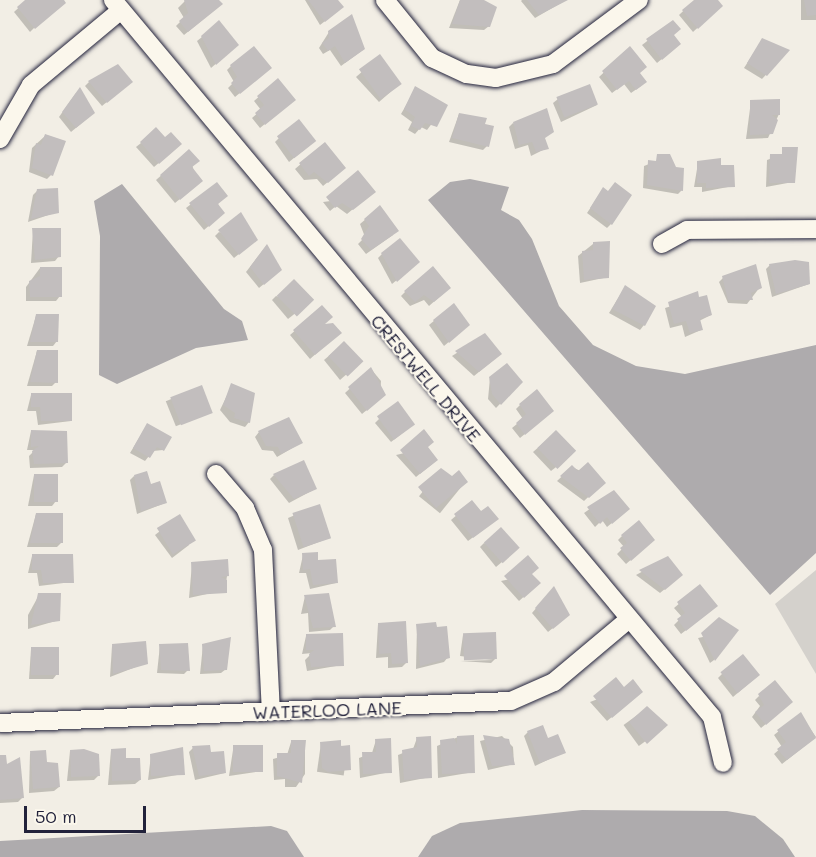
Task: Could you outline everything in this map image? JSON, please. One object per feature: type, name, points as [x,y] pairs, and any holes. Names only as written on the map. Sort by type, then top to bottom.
[{"type":"street","points":[[385,0],[432,58],[489,78],[532,72],[565,56],[639,0]]},
{"type":"street","points":[[0,139],[31,85],[117,5]]},
{"type":"street","name":"CRESTWELL DRIVE","points":[[117,5],[628,620],[712,717],[723,763]]},
{"type":"street","points":[[662,244],[687,230],[816,229]]},
{"type":"street","points":[[216,474],[245,508],[263,550],[271,712]]},
{"type":"street","name":"WATERLOO LANE","points":[[0,723],[517,700],[554,682],[628,620]]},
{"type":"shaded area","points":[[470,179],[509,187],[501,210],[519,220],[532,239],[559,306],[593,345],[636,366],[685,374],[816,345],[816,553],[770,595],[428,200],[450,182]]},
{"type":"shaded area","points":[[122,184],[224,309],[242,321],[248,340],[196,348],[117,384],[99,375],[100,236],[94,201]]},
{"type":"shaded area","points":[[816,570],[816,674],[775,604]]},
{"type":"shaded area","points":[[582,810],[727,811],[755,816],[783,839],[795,857],[418,857],[432,836],[460,823]]},
{"type":"shaded area","points":[[271,826],[287,831],[304,857],[0,857],[0,841]]},
{"type":"building","points":[[25,0],[64,0],[66,3],[35,29],[17,7]]},
{"type":"building","points":[[184,0],[219,0],[223,4],[188,32],[179,21],[188,13]]},
{"type":"building","points":[[308,0],[338,0],[344,7],[325,22]]},
{"type":"building","points":[[460,0],[484,0],[497,7],[490,27],[452,24]]},
{"type":"building","points":[[527,0],[568,0],[539,15]]},
{"type":"building","points":[[694,0],[718,0],[723,6],[698,29],[682,10]]},
{"type":"building","points":[[804,0],[816,0],[816,15],[807,16]]},
{"type":"building","points":[[352,14],[365,49],[345,63],[335,46],[328,51],[322,43],[329,38],[328,31]]},
{"type":"building","points":[[219,20],[239,45],[216,65],[201,36]]},
{"type":"building","points":[[673,20],[681,29],[674,35],[681,44],[662,60],[646,39]]},
{"type":"building","points":[[762,38],[790,50],[767,76],[747,63]]},
{"type":"building","points":[[254,46],[272,68],[240,94],[231,83],[237,77],[230,65]]},
{"type":"building","points":[[630,46],[647,67],[640,73],[647,82],[636,90],[629,81],[617,90],[602,71]]},
{"type":"building","points":[[380,54],[402,84],[381,99],[359,69]]},
{"type":"building","points":[[118,64],[133,82],[107,103],[88,81]]},
{"type":"building","points":[[278,78],[296,100],[265,125],[255,113],[264,105],[257,96]]},
{"type":"building","points":[[590,84],[598,105],[564,117],[556,97]]},
{"type":"building","points":[[415,86],[448,105],[437,127],[425,123],[420,130],[411,126],[415,117],[404,109]]},
{"type":"building","points":[[80,87],[95,113],[76,128],[62,112]]},
{"type":"building","points":[[780,99],[780,115],[772,115],[778,120],[773,134],[750,135],[750,100]]},
{"type":"building","points":[[547,108],[554,132],[545,138],[549,149],[536,152],[532,142],[519,145],[513,122]]},
{"type":"building","points":[[459,113],[487,118],[485,124],[494,126],[489,147],[452,138]]},
{"type":"building","points":[[299,119],[316,141],[294,158],[277,136]]},
{"type":"building","points":[[156,127],[165,137],[171,132],[182,144],[159,164],[140,142]]},
{"type":"building","points":[[45,134],[66,141],[53,176],[32,168],[36,143],[41,145]]},
{"type":"building","points":[[325,142],[346,168],[328,183],[314,172],[309,176],[299,163]]},
{"type":"building","points":[[782,147],[798,147],[795,183],[769,183],[770,154],[782,154]]},
{"type":"building","points":[[189,149],[200,161],[192,167],[203,181],[180,200],[160,175]]},
{"type":"building","points":[[657,154],[670,154],[676,167],[684,168],[683,191],[647,185],[648,160],[656,161]]},
{"type":"building","points":[[721,158],[721,165],[734,165],[735,187],[706,188],[706,183],[697,183],[697,161]]},
{"type":"building","points":[[358,170],[376,192],[353,210],[342,203],[335,208],[326,197]]},
{"type":"building","points":[[217,182],[228,196],[218,204],[225,213],[209,227],[189,203]]},
{"type":"building","points":[[615,182],[632,195],[612,225],[590,208],[603,187],[608,191]]},
{"type":"building","points":[[58,188],[59,213],[31,219],[37,189]]},
{"type":"building","points":[[380,205],[399,231],[371,250],[361,239],[369,226],[364,219]]},
{"type":"building","points":[[241,212],[258,240],[239,255],[218,230]]},
{"type":"building","points":[[32,228],[61,228],[61,257],[35,260]]},
{"type":"building","points":[[400,238],[420,262],[397,282],[381,253]]},
{"type":"building","points":[[610,241],[609,278],[584,280],[582,251],[593,250],[593,242]]},
{"type":"building","points":[[267,244],[282,270],[264,285],[250,267]]},
{"type":"building","points":[[795,260],[809,262],[810,284],[776,294],[769,264]]},
{"type":"building","points":[[756,264],[762,288],[751,293],[753,300],[728,300],[722,276]]},
{"type":"building","points":[[433,266],[451,288],[434,302],[424,295],[415,302],[404,291]]},
{"type":"building","points":[[40,267],[62,267],[62,297],[30,297],[29,281],[40,276]]},
{"type":"building","points":[[294,279],[314,300],[297,317],[277,296]]},
{"type":"building","points":[[625,285],[656,306],[645,326],[612,309]]},
{"type":"building","points":[[698,291],[699,297],[707,295],[712,315],[700,319],[703,330],[690,333],[686,321],[674,324],[668,302]]},
{"type":"building","points":[[454,303],[470,325],[449,343],[433,320]]},
{"type":"building","points":[[322,305],[333,317],[325,324],[333,323],[342,333],[315,355],[293,330]]},
{"type":"building","points":[[36,314],[59,314],[58,342],[30,342]]},
{"type":"building","points":[[485,333],[502,354],[479,372],[455,351]]},
{"type":"building","points":[[344,341],[363,361],[348,376],[328,356]]},
{"type":"building","points":[[37,350],[58,350],[58,383],[30,382]]},
{"type":"building","points":[[507,363],[523,382],[501,405],[492,394],[489,377]]},
{"type":"building","points":[[371,367],[386,395],[367,411],[348,387]]},
{"type":"building","points":[[231,383],[255,393],[250,423],[234,418],[235,413],[223,405]]},
{"type":"building","points":[[202,385],[213,413],[181,425],[170,397]]},
{"type":"building","points":[[537,389],[554,411],[525,435],[516,423],[526,414],[519,404]]},
{"type":"building","points":[[31,393],[72,393],[72,421],[41,421],[40,407],[31,407]]},
{"type":"building","points":[[398,401],[415,424],[394,440],[377,416]]},
{"type":"building","points":[[289,417],[303,443],[281,454],[278,447],[266,446],[258,431]]},
{"type":"building","points":[[147,423],[172,437],[164,451],[157,447],[150,458],[133,448]]},
{"type":"building","points":[[424,429],[434,442],[428,447],[438,460],[420,474],[400,450]]},
{"type":"building","points":[[31,430],[67,431],[68,463],[34,464],[32,451],[39,446],[31,447]]},
{"type":"building","points":[[556,430],[576,451],[557,469],[537,448]]},
{"type":"building","points":[[304,460],[317,489],[294,499],[273,474]]},
{"type":"building","points":[[588,462],[606,483],[589,498],[560,476],[572,465],[578,471]]},
{"type":"building","points":[[441,468],[452,476],[459,470],[468,482],[436,508],[418,487]]},
{"type":"building","points":[[147,471],[151,484],[160,481],[167,503],[141,511],[134,475]]},
{"type":"building","points":[[34,474],[58,474],[58,502],[34,502]]},
{"type":"building","points":[[614,490],[630,509],[612,524],[607,517],[600,524],[587,507]]},
{"type":"building","points":[[472,500],[481,511],[488,506],[499,519],[473,538],[454,514]]},
{"type":"building","points":[[320,504],[331,538],[304,547],[292,513]]},
{"type":"building","points":[[36,513],[63,513],[63,543],[30,543]]},
{"type":"building","points":[[180,514],[196,541],[173,554],[157,528]]},
{"type":"building","points":[[639,520],[655,540],[631,561],[620,548],[627,543],[621,535]]},
{"type":"building","points":[[501,527],[520,548],[503,563],[484,542]]},
{"type":"building","points":[[318,552],[318,560],[336,559],[338,583],[313,585],[310,569],[303,570],[302,553]]},
{"type":"building","points":[[32,554],[73,554],[74,583],[43,583],[41,570],[32,570]]},
{"type":"building","points":[[528,555],[539,568],[532,574],[541,583],[524,598],[504,576]]},
{"type":"building","points":[[668,556],[683,575],[665,590],[639,570]]},
{"type":"building","points":[[228,559],[229,576],[221,577],[227,580],[227,593],[193,595],[191,562]]},
{"type":"building","points":[[700,584],[718,606],[686,631],[677,619],[685,613],[677,602]]},
{"type":"building","points":[[554,586],[570,615],[553,629],[535,608]]},
{"type":"building","points":[[38,593],[61,593],[60,621],[31,625]]},
{"type":"building","points":[[329,593],[336,627],[313,628],[304,595]]},
{"type":"building","points":[[719,617],[739,630],[715,661],[701,633]]},
{"type":"building","points":[[406,621],[408,663],[392,664],[391,653],[379,654],[378,623]]},
{"type":"building","points":[[436,622],[437,627],[447,626],[450,658],[420,666],[416,624]]},
{"type":"building","points":[[496,632],[497,659],[464,660],[463,633]]},
{"type":"building","points":[[343,633],[344,666],[311,667],[309,654],[314,650],[306,650],[306,634]]},
{"type":"building","points":[[231,637],[227,670],[204,671],[202,644]]},
{"type":"building","points":[[146,641],[148,664],[113,674],[112,644]]},
{"type":"building","points":[[188,643],[190,671],[161,670],[159,644]]},
{"type":"building","points":[[31,647],[59,647],[59,675],[31,675]]},
{"type":"building","points":[[743,654],[760,675],[737,693],[720,672]]},
{"type":"building","points":[[616,677],[624,687],[633,679],[643,692],[612,718],[593,696]]},
{"type":"building","points":[[775,680],[793,702],[766,725],[755,712],[764,705],[758,694]]},
{"type":"building","points":[[647,706],[668,725],[647,744],[629,722]]},
{"type":"building","points":[[801,712],[816,738],[787,760],[777,749],[786,742],[777,730]]},
{"type":"building","points":[[543,725],[548,738],[558,734],[566,753],[540,763],[527,731]]},
{"type":"building","points":[[474,735],[475,773],[442,774],[440,740],[454,738],[457,744],[457,736]]},
{"type":"building","points":[[483,735],[509,739],[515,765],[492,766]]},
{"type":"building","points":[[431,736],[432,778],[404,780],[402,750],[417,747],[416,737]]},
{"type":"building","points":[[391,738],[392,773],[363,774],[362,752],[376,752],[375,739]]},
{"type":"building","points":[[291,740],[306,740],[302,783],[277,776],[277,753],[291,753]]},
{"type":"building","points":[[341,740],[341,746],[350,745],[351,770],[328,772],[322,768],[320,742]]},
{"type":"building","points":[[210,745],[211,752],[224,751],[226,773],[199,776],[192,746]]},
{"type":"building","points":[[233,745],[263,745],[263,772],[233,772]]},
{"type":"building","points":[[183,747],[185,775],[151,776],[150,754]]},
{"type":"building","points":[[126,748],[126,758],[140,758],[141,780],[112,781],[111,749]]},
{"type":"building","points":[[84,749],[99,754],[100,776],[71,777],[70,750]]},
{"type":"building","points":[[46,750],[47,762],[58,763],[60,787],[33,789],[30,751]]},
{"type":"building","points":[[0,755],[6,755],[7,764],[20,757],[24,798],[0,800]]}]
